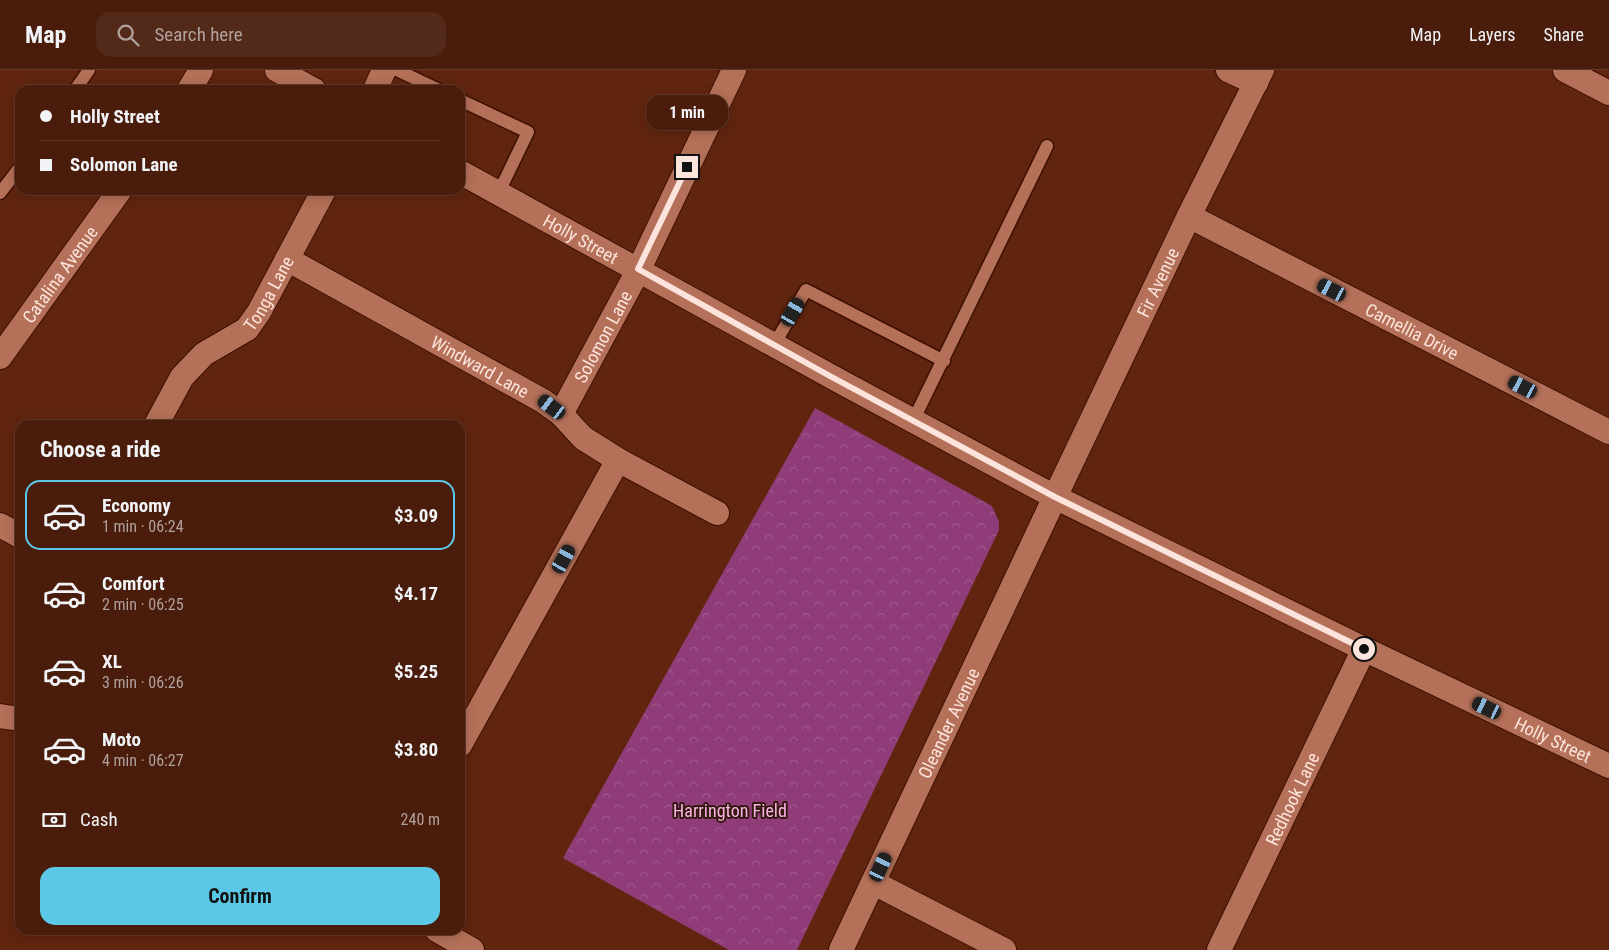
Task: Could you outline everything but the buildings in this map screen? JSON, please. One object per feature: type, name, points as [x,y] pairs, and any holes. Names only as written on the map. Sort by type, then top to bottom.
[{"type":"street","points":[[192,85],[201,70]]},
{"type":"street","points":[[278,70],[305,85]]},
{"type":"street","points":[[377,85],[384,70]]},
{"type":"street","name":"Solomon Lane","points":[[561,414],[638,269],[734,70]]},
{"type":"street","points":[[1228,70],[1259,76]]},
{"type":"street","points":[[1566,70],[1609,92]]},
{"type":"street","name":"Fir Avenue","points":[[1055,497],[1189,216],[1259,76]]},
{"type":"street","name":"Holly Street","points":[[465,175],[1055,497],[1364,649],[1609,766]]},
{"type":"street","name":"Catalina Avenue","points":[[0,357],[116,195]]},
{"type":"street","name":"Tonga Lane","points":[[159,420],[182,377],[204,354],[247,329],[259,312],[321,195]]},
{"type":"street","name":"Camellia Drive","points":[[1189,216],[1609,432]]},
{"type":"street","name":"Windward Lane","points":[[287,259],[543,401],[561,414],[583,438],[618,460],[717,513]]},
{"type":"street","points":[[465,736],[618,460]]},
{"type":"street","name":"Oleander Avenue","points":[[841,950],[1055,497]]},
{"type":"street","points":[[0,525],[15,533]]},
{"type":"street","name":"Redhook Lane","points":[[1219,950],[1364,649]]},
{"type":"street","points":[[0,716],[15,718]]},
{"type":"street","points":[[874,883],[1004,950]]},
{"type":"street","points":[[446,935],[472,950]]},
{"type":"lane","points":[[78,85],[89,70]]},
{"type":"lane","points":[[397,70],[428,85]]},
{"type":"lane","points":[[465,102],[528,132],[498,194]]},
{"type":"lane","points":[[913,421],[944,361],[1047,146]]},
{"type":"lane","points":[[0,193],[15,174]]},
{"type":"lane","points":[[774,345],[806,290],[944,361]]},
{"type":"green space","name":"Harrington Field","points":[[815,408],[992,506],[999,522],[999,530],[797,950],[729,950],[563,858]]},
{"type":"route","points":[[687,167],[638,269],[828,375],[1055,497],[1364,649]]}]
